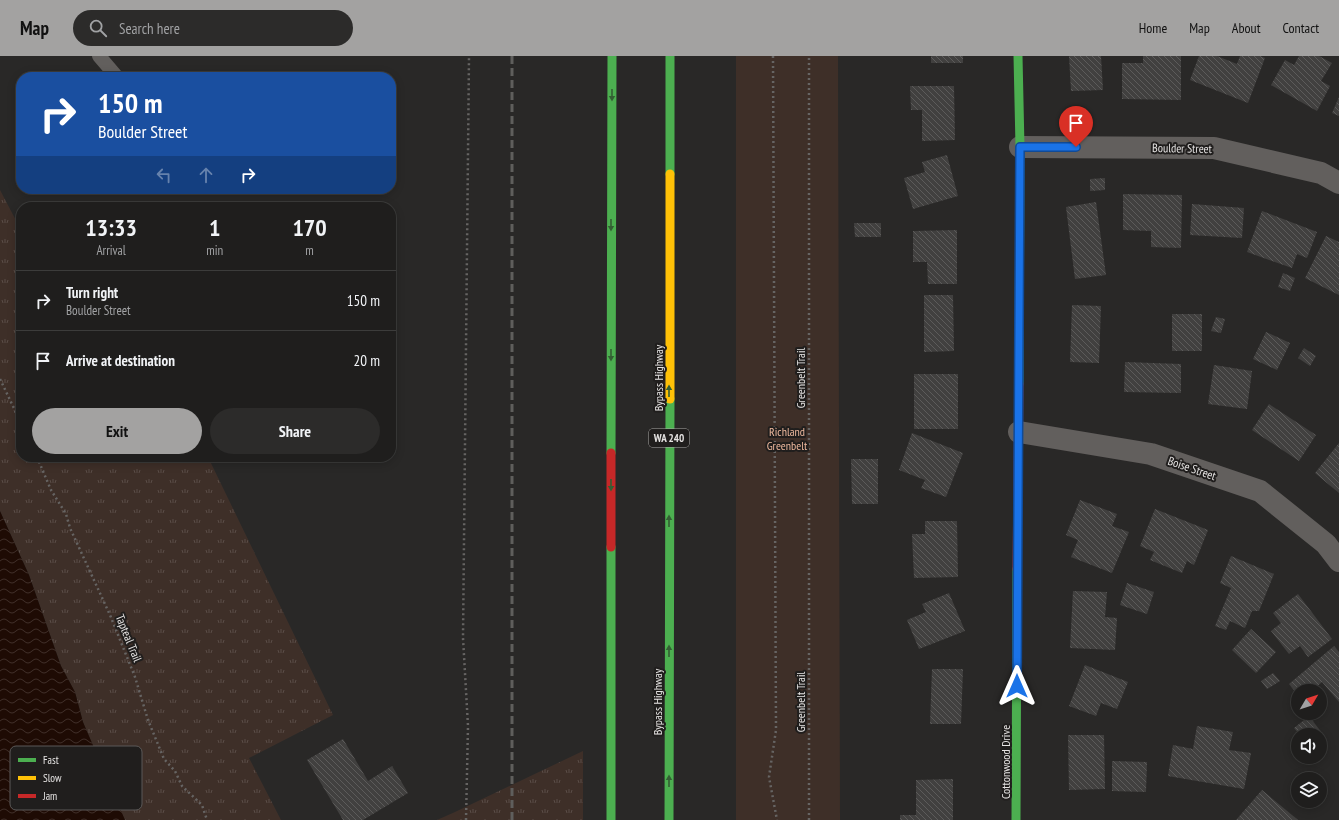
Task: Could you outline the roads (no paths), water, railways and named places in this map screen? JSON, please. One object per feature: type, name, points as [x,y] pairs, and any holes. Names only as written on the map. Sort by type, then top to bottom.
[{"type":"main road","points":[[611,820],[612,56]]},
{"type":"main road","name":"Bypass Highway","points":[[669,820],[670,56]]},
{"type":"main road","name":"Cottonwood Drive","points":[[1016,820],[1020,147],[1018,56]]},
{"type":"street","name":"Boulder Street","points":[[1020,147],[1214,148],[1321,174],[1339,183]]},
{"type":"street","name":"Boise Street","points":[[1019,432],[1151,454],[1260,491],[1326,544],[1339,561]]},
{"type":"lane","points":[[99,56],[113,72]]},
{"type":"water","points":[[0,511],[29,575],[61,666],[75,692],[83,722],[93,746],[10,746],[10,810],[121,810],[125,820],[0,820]]},
{"type":"railway","points":[[512,56],[512,820]]},
{"type":"park label","name":"Richland Greenbelt","points":[[787,438]]}]
